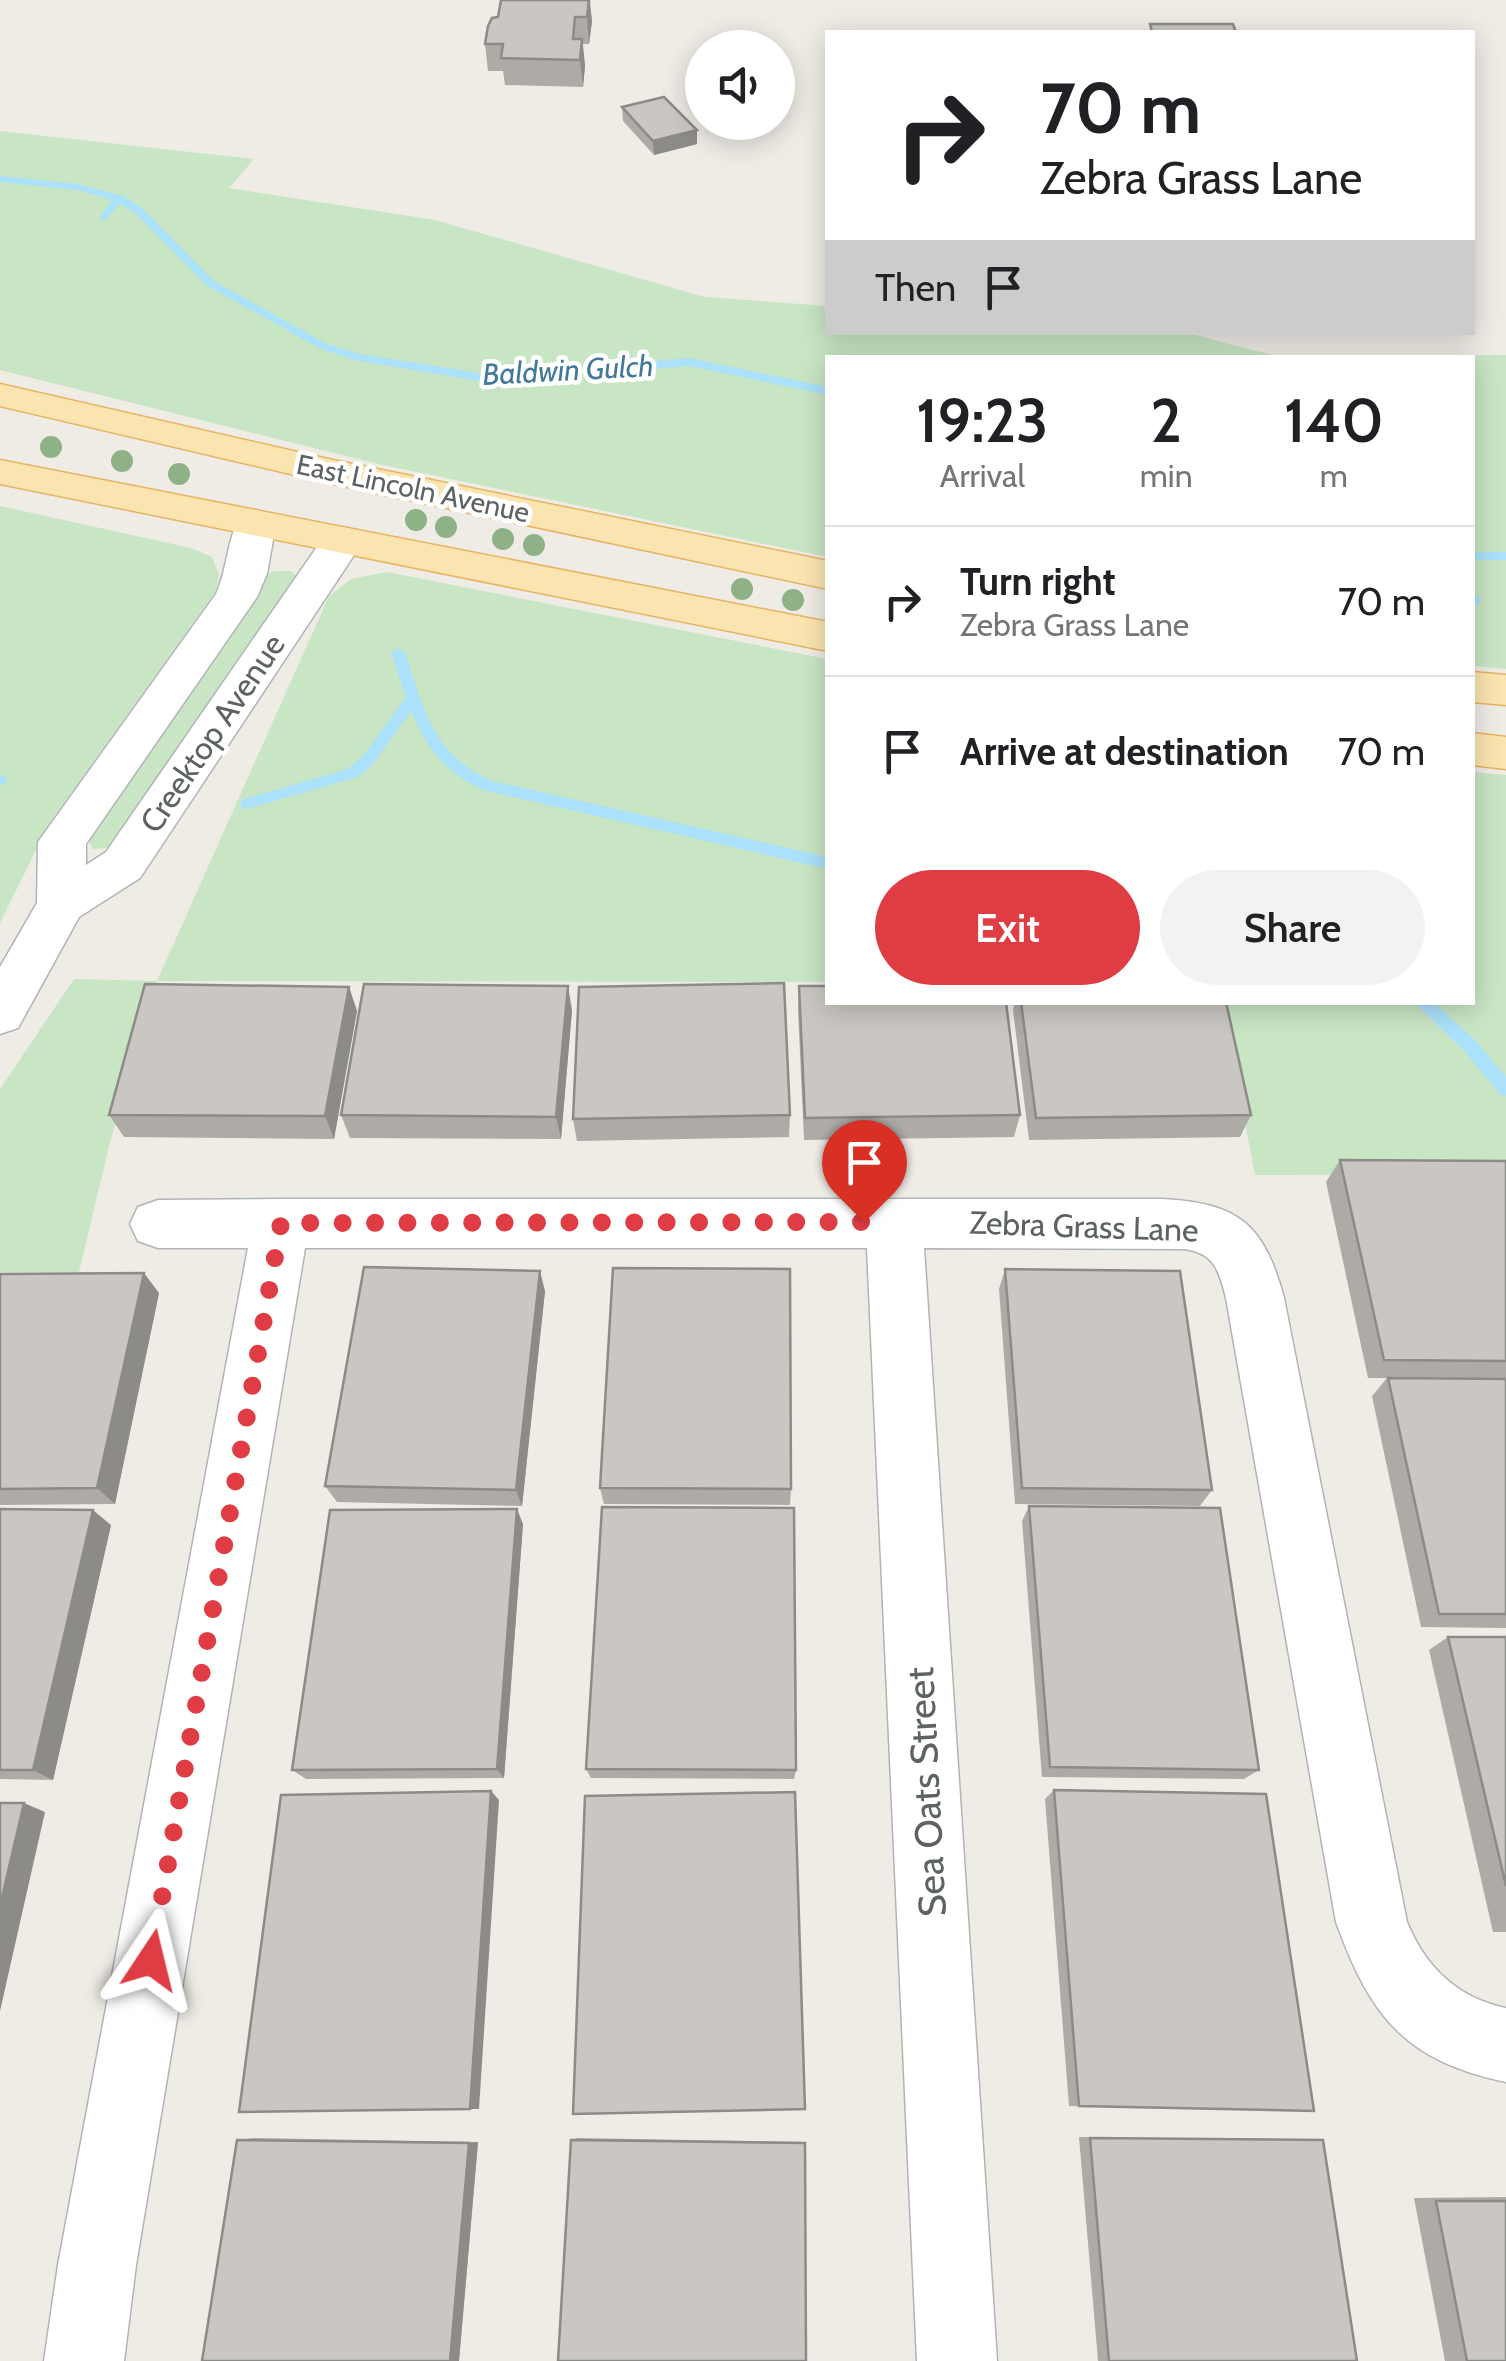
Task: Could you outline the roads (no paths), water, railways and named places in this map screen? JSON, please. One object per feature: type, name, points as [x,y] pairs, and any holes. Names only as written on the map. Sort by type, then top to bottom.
[{"type":"main road","name":"East Lincoln Avenue","points":[[0,394],[333,472],[825,574]]},
{"type":"main road","name":"East Lincoln Avenue","points":[[0,472],[825,637]]},
{"type":"main road","points":[[1475,687],[1506,690]]},
{"type":"main road","points":[[1475,749],[1506,753]]},
{"type":"street","name":"Creektop Avenue","points":[[62,904],[62,842],[236,596],[246,574],[256,523]]},
{"type":"street","name":"Creektop Avenue","points":[[0,1013],[62,904],[122,865],[342,540]]},
{"type":"street","name":"Zebra Grass Lane","points":[[158,1224],[894,1222],[1184,1224],[1218,1231],[1240,1250],[1255,1298],[1376,1942],[1394,1978],[1436,2021],[1464,2036],[1506,2045]]},
{"type":"street","name":"Sea Oats Street","points":[[894,1222],[957,2361]]},
{"type":"street","points":[[84,2361],[97,2264],[281,1223]]},
{"type":"waterway","name":"Baldwin Gulch","points":[[0,179],[78,187],[119,198]]},
{"type":"waterway","points":[[104,218],[119,198]]},
{"type":"waterway","name":"Baldwin Gulch","points":[[119,198],[139,211],[210,283],[323,346],[358,357],[491,379],[689,362],[825,390]]},
{"type":"waterway","points":[[1475,556],[1506,556]]},
{"type":"waterway","points":[[398,653],[413,697]]},
{"type":"waterway","points":[[246,804],[353,773],[368,760],[413,697]]},
{"type":"waterway","points":[[413,697],[431,740],[448,762],[488,786],[825,862]]},
{"type":"waterway","points":[[1425,1005],[1471,1047],[1506,1089]]}]
